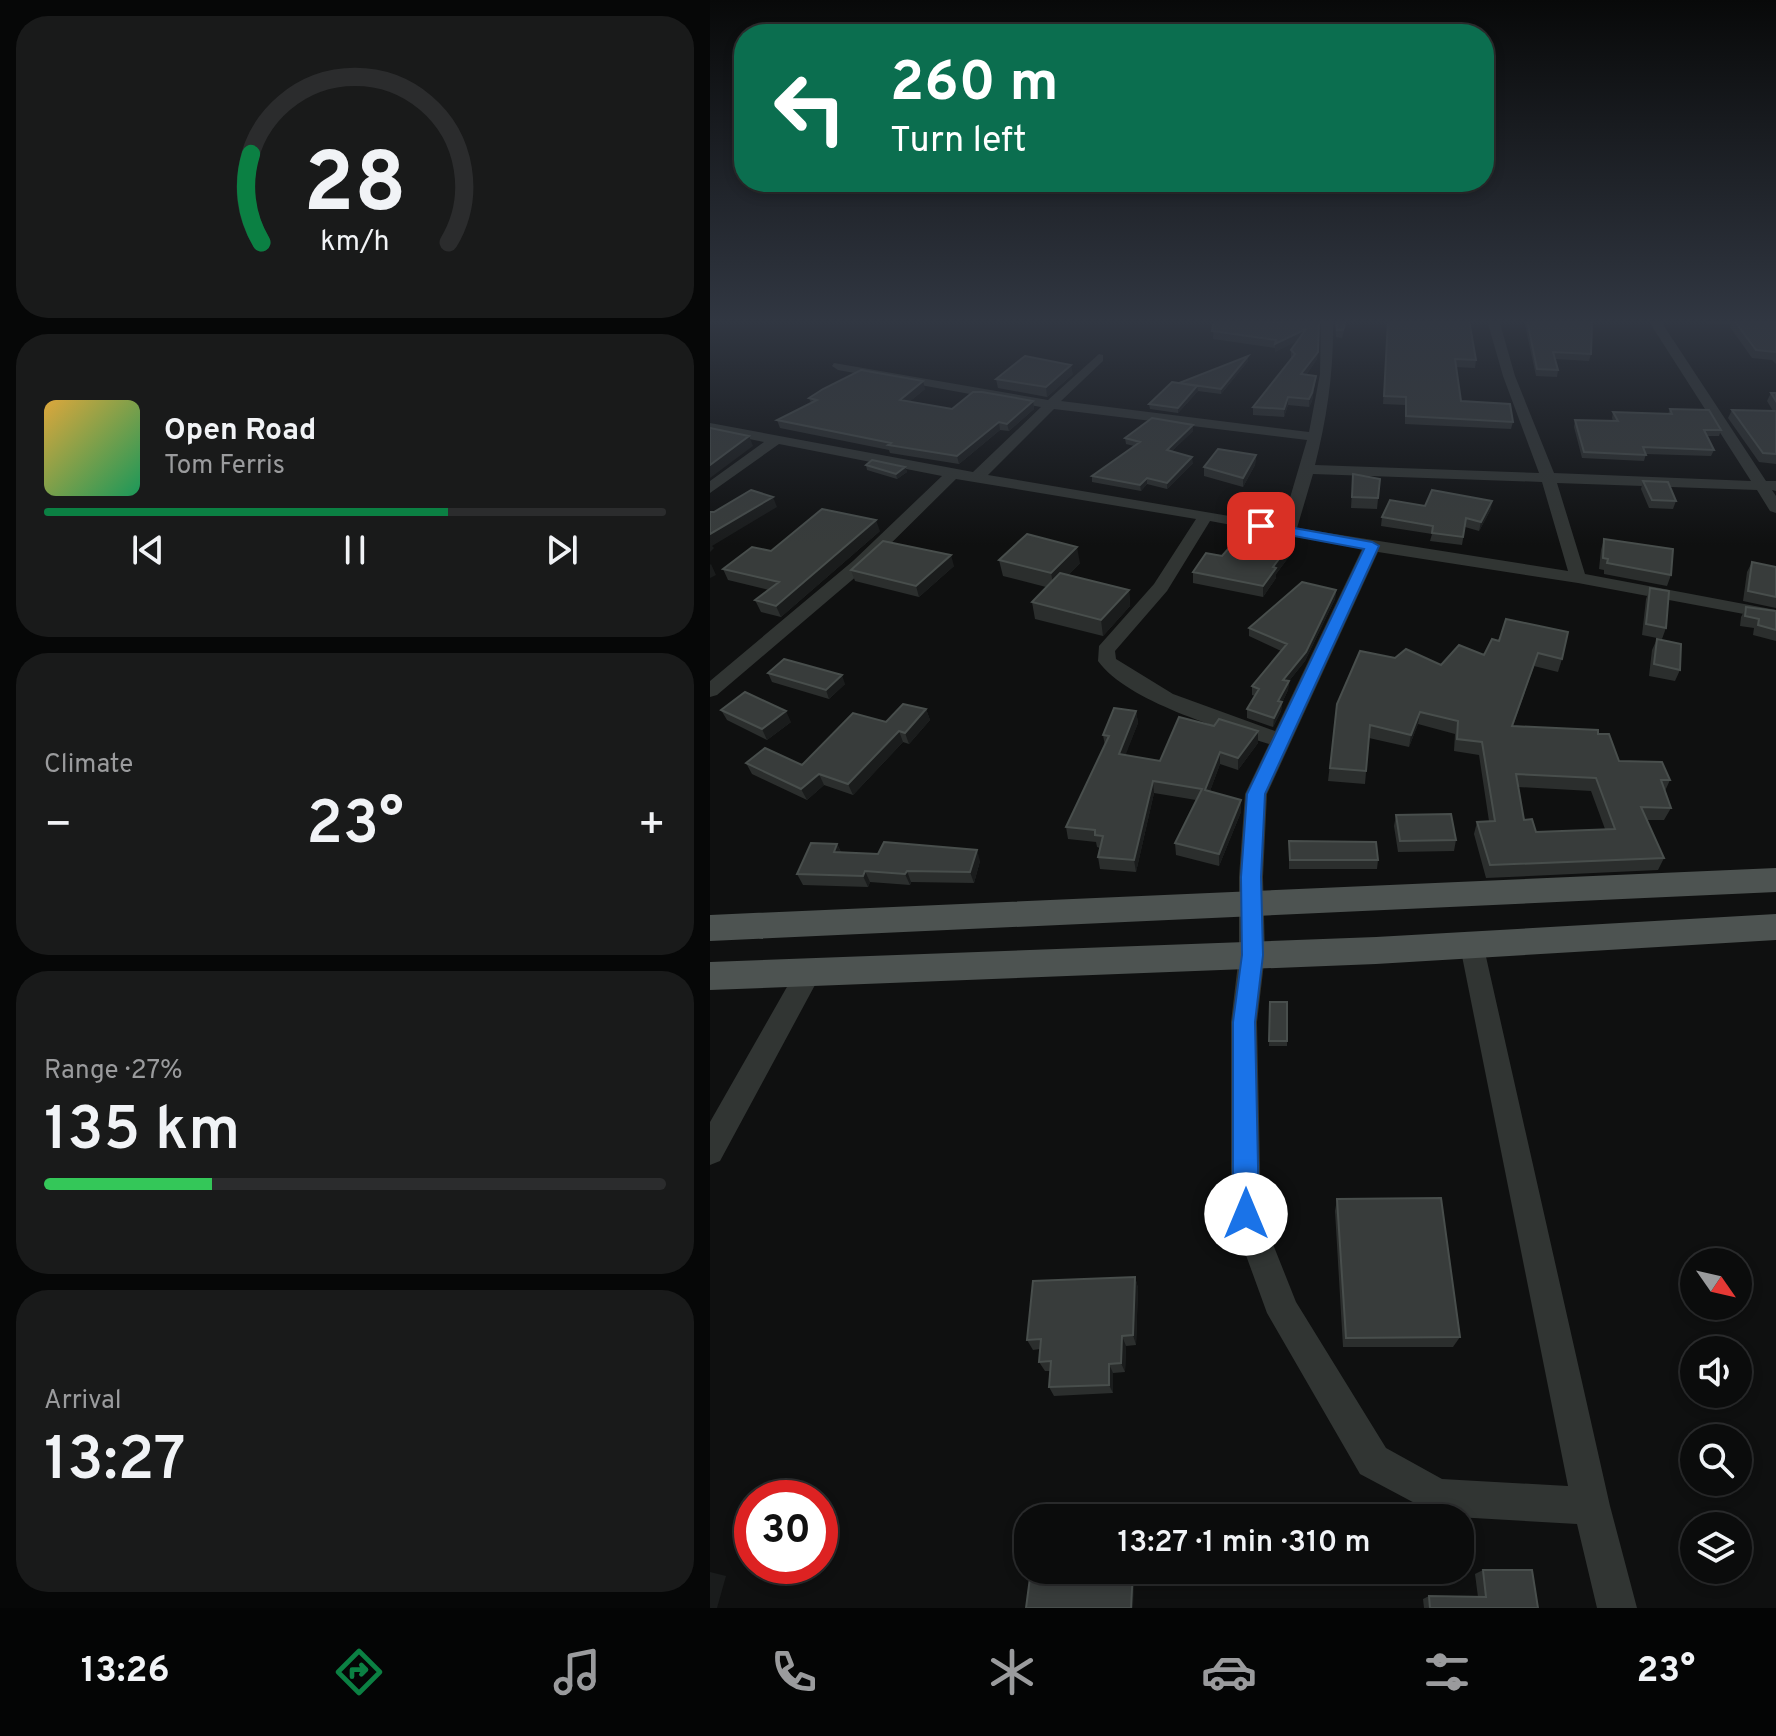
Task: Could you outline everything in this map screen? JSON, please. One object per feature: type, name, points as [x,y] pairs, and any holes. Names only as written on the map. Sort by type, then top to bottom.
[{"type":"main road","points":[[710,928],[1776,880]]},
{"type":"main road","points":[[710,976],[1027,967],[1473,946],[1776,927]]},
{"type":"street","points":[[999,395],[1316,437]]},
{"type":"street","points":[[977,477],[1059,395]]},
{"type":"street","points":[[1288,531],[1316,437],[1324,395]]},
{"type":"street","points":[[1516,395],[1548,476],[1578,578]]},
{"type":"street","points":[[1707,395],[1770,485],[1776,508]]},
{"type":"street","points":[[710,427],[953,474],[1578,578],[1776,615]]},
{"type":"street","points":[[710,488],[777,439]]},
{"type":"street","points":[[1307,469],[1770,485]]},
{"type":"street","points":[[710,691],[859,565],[953,474]]},
{"type":"street","points":[[1205,517],[1161,587],[1106,650],[1107,661],[1141,686],[1281,740]]},
{"type":"street","points":[[1372,546],[1256,794],[1252,955],[1244,1022],[1246,1214],[1284,1313],[1373,1461],[1439,1497],[1591,1506]]},
{"type":"street","points":[[1473,946],[1591,1506],[1617,1608]]},
{"type":"street","points":[[710,1151],[720,1116],[809,972]]},
{"type":"building","points":[[814,395],[906,395],[900,400],[952,409],[969,395],[999,395],[1033,401],[1007,424],[999,422],[957,456],[888,445],[891,443],[777,420],[817,400],[809,398]]},
{"type":"building","points":[[1158,395],[1189,395],[1178,408],[1149,404]]},
{"type":"building","points":[[1262,395],[1311,395],[1309,399],[1288,397],[1284,409],[1253,407]]},
{"type":"building","points":[[1460,395],[1461,401],[1510,404],[1513,422],[1406,416],[1406,397],[1384,396]]},
{"type":"building","points":[[1670,409],[1709,410],[1721,430],[1704,430],[1714,450],[1643,447],[1646,455],[1584,452],[1575,420],[1618,421],[1613,412],[1672,414]]},
{"type":"building","points":[[1732,410],[1776,411],[1776,454],[1763,453]]},
{"type":"building","points":[[1152,418],[1193,425],[1167,450],[1192,457],[1167,483],[1147,478],[1140,485],[1092,476],[1140,442],[1125,438]]},
{"type":"building","points":[[710,428],[749,436],[710,465]]},
{"type":"building","points":[[1218,449],[1256,455],[1243,478],[1204,467]]},
{"type":"building","points":[[872,460],[905,467],[896,474],[866,465]]},
{"type":"building","points":[[1353,474],[1380,479],[1378,498],[1352,497]]},
{"type":"building","points":[[1643,481],[1668,482],[1676,501],[1652,500]]},
{"type":"building","points":[[751,490],[773,497],[710,534],[710,512]]},
{"type":"building","points":[[1432,490],[1492,501],[1481,522],[1466,518],[1463,537],[1432,533],[1433,526],[1382,517],[1390,500],[1425,506]]},
{"type":"building","points":[[822,509],[876,520],[776,606],[755,600],[779,582],[723,569],[752,547],[771,551]]},
{"type":"building","points":[[1243,532],[1291,543],[1263,586],[1193,572],[1206,553],[1222,556]]},
{"type":"building","points":[[1027,534],[1077,547],[1051,573],[999,560]]},
{"type":"building","points":[[1604,539],[1673,549],[1671,575],[1607,563],[1608,559],[1603,558]]},
{"type":"building","points":[[883,541],[951,555],[916,586],[851,570]]},
{"type":"building","points":[[1752,562],[1776,567],[1776,597],[1748,591]]},
{"type":"building","points":[[1060,573],[1129,590],[1101,620],[1032,602]]},
{"type":"building","points":[[1302,582],[1336,590],[1306,652],[1283,680],[1289,681],[1278,701],[1282,702],[1274,718],[1247,709],[1259,689],[1252,686],[1287,644],[1249,628]]},
{"type":"building","points":[[1650,588],[1669,591],[1666,628],[1646,624]]},
{"type":"building","points":[[1746,607],[1776,611],[1776,630],[1758,625],[1759,619],[1745,616]]},
{"type":"building","points":[[1506,619],[1568,632],[1562,659],[1538,653],[1512,726],[1598,730],[1598,734],[1609,734],[1619,761],[1662,762],[1670,780],[1661,780],[1671,808],[1641,807],[1664,858],[1490,865],[1477,822],[1495,821],[1482,742],[1457,739],[1458,721],[1420,712],[1411,735],[1370,725],[1366,771],[1330,768],[1337,704],[1360,651],[1395,658],[1406,649],[1441,665],[1459,645],[1484,655],[1492,639],[1499,641]],"holes":[[[1516,774],[1596,778],[1615,829],[1536,832],[1532,819],[1524,820]]]},
{"type":"building","points":[[1657,639],[1681,644],[1680,670],[1654,664]]},
{"type":"building","points":[[784,659],[842,675],[826,690],[768,673]]},
{"type":"building","points":[[745,692],[786,711],[762,729],[721,710]]},
{"type":"building","points":[[903,704],[926,709],[905,733],[899,731],[848,784],[819,774],[801,789],[746,763],[765,748],[802,765],[853,713],[886,722]]},
{"type":"building","points":[[1114,708],[1136,711],[1119,754],[1160,761],[1179,717],[1214,726],[1219,719],[1258,731],[1238,758],[1220,752],[1205,790],[1241,800],[1219,854],[1175,843],[1202,789],[1153,781],[1134,860],[1098,857],[1103,836],[1095,835],[1095,830],[1066,827],[1109,736],[1103,735]]},
{"type":"building","points":[[1451,814],[1456,840],[1400,841],[1396,815]]},
{"type":"building","points":[[1289,841],[1376,842],[1378,860],[1290,860]]},
{"type":"building","points":[[884,842],[977,850],[970,872],[907,871],[905,874],[865,871],[863,876],[797,874],[811,843],[837,844],[834,852],[878,854]]},
{"type":"building","points":[[1270,1002],[1287,1002],[1287,1041],[1269,1041]]},
{"type":"building","points":[[1441,1198],[1460,1337],[1346,1338],[1337,1199]]},
{"type":"building","points":[[1135,1277],[1133,1335],[1122,1336],[1121,1363],[1109,1364],[1109,1385],[1049,1387],[1051,1361],[1039,1362],[1041,1339],[1027,1340],[1033,1281]]},
{"type":"building","points":[[1483,1570],[1532,1570],[1538,1608],[1430,1608],[1429,1596],[1486,1597]]},
{"type":"building","points":[[1029,1584],[1132,1584],[1131,1608],[1026,1608]]},
{"type":"route","points":[[1246,1214],[1244,1022],[1252,955],[1251,877],[1256,794],[1372,546],[1261,526]]}]
